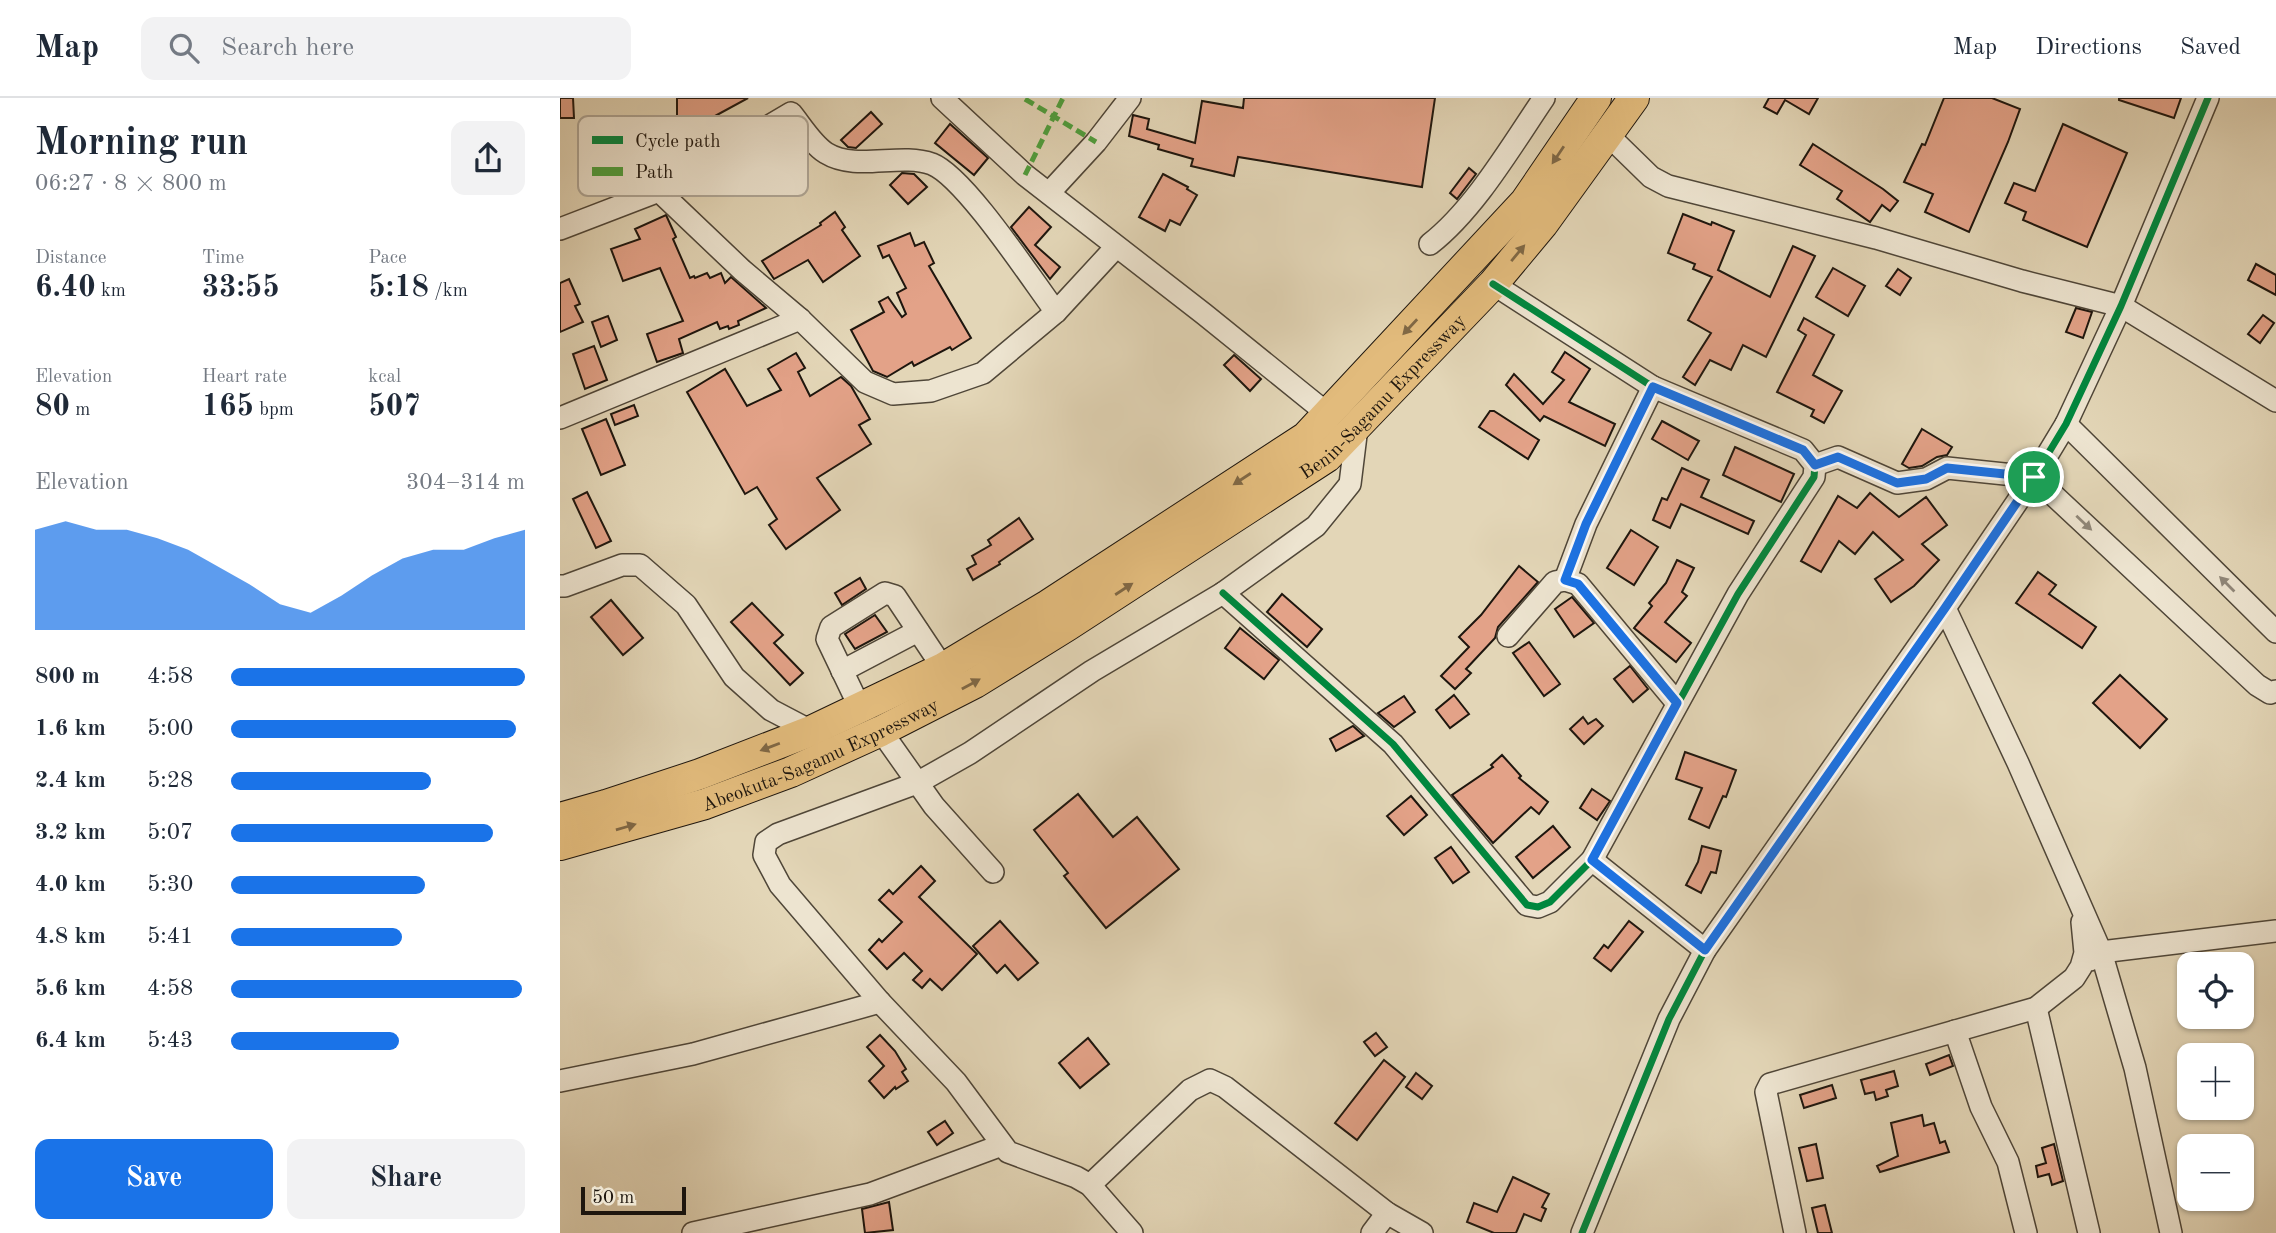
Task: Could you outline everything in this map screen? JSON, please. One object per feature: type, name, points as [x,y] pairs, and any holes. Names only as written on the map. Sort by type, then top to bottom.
[{"type":"highway","name":"Benin-Sagamu Expressway","points":[[1058,615],[1306,437],[1329,415],[1525,202],[1596,98]]},
{"type":"highway","name":"Benin-Sagamu Expressway","points":[[1058,615],[1327,457],[1493,284],[1543,224],[1634,98]]},
{"type":"highway","name":"Abeokuta-Sagamu Expressway","points":[[560,818],[688,778],[811,731],[1058,615]]},
{"type":"highway","name":"Abeokuta-Sagamu Expressway","points":[[560,845],[705,804],[791,772],[881,731],[975,683],[1058,615]]},
{"type":"street","points":[[942,98],[1025,175],[1329,415]]},
{"type":"street","points":[[1049,193],[1096,142],[1130,98]]},
{"type":"street","points":[[1430,244],[1446,232],[1491,175],[1544,98]]},
{"type":"street","points":[[1581,1233],[1669,1019],[1705,950],[1945,608],[2034,477],[2066,424],[2121,306],[2208,98]]},
{"type":"street","points":[[771,116],[787,105]]},
{"type":"street","points":[[808,130],[827,153],[851,160],[907,158],[934,165],[961,184],[1056,312]]},
{"type":"street","points":[[1609,136],[1651,177],[1668,186],[1876,238],[2022,281],[2121,306],[2276,401]]},
{"type":"street","points":[[560,229],[646,196]]},
{"type":"street","points":[[664,196],[742,270],[800,318],[865,382],[893,394],[931,391],[983,373],[1056,312],[1116,247]]},
{"type":"street","points":[[1223,593],[1393,744],[1527,905],[1538,907],[1550,902],[1592,860],[1738,594],[1814,477],[1815,465],[1803,450],[1653,387],[1493,284]]},
{"type":"street","points":[[560,418],[800,318]]},
{"type":"street","points":[[1565,580],[1586,524],[1653,387]]},
{"type":"street","points":[[2066,424],[2276,632]]},
{"type":"street","points":[[1132,1233],[1090,1185],[1076,1177],[1008,1152],[956,1082],[880,1002],[780,886],[764,855],[766,842],[778,834],[917,783],[971,753],[1092,671],[1223,593],[1316,526],[1350,484],[1357,427]]},
{"type":"street","points":[[1815,465],[1838,457],[1897,483],[1926,479],[1947,468],[2034,477],[2257,685],[2270,693],[2276,691]]},
{"type":"street","points":[[560,586],[622,565],[640,565],[686,605],[734,677],[771,710],[811,731]]},
{"type":"street","points":[[1508,636],[1555,582],[1565,580],[1578,584],[1677,703]]},
{"type":"street","points":[[860,708],[827,639],[831,627],[885,593],[894,596],[943,668]]},
{"type":"street","points":[[1945,608],[2101,952],[2136,1068],[2171,1233]]},
{"type":"street","points":[[842,671],[918,631]]},
{"type":"street","points":[[881,731],[934,806],[993,872]]},
{"type":"street","points":[[1592,860],[1705,950]]},
{"type":"street","points":[[1795,1233],[1766,1093],[1770,1084],[2036,1009],[2074,978],[2081,967],[2085,953],[2079,899]]},
{"type":"street","points":[[2081,967],[2101,952],[2276,931]]},
{"type":"street","points":[[560,1081],[694,1054],[880,1002]]},
{"type":"street","points":[[2036,1009],[2089,1233]]},
{"type":"street","points":[[1955,1031],[1981,1107],[2008,1163],[2026,1233]]},
{"type":"street","points":[[1090,1185],[1190,1090],[1210,1080],[1224,1087],[1387,1213],[1422,1233]]},
{"type":"street","points":[[693,1233],[870,1194],[1002,1145]]},
{"type":"street","points":[[1372,1233],[1387,1213]]},
{"type":"building","points":[[560,98],[573,98],[574,118],[560,118]]},
{"type":"building","points":[[677,98],[748,98],[715,116],[677,116]]},
{"type":"building","points":[[1244,98],[1435,98],[1422,187],[1238,157],[1234,176],[1191,166],[1193,159],[1158,149],[1159,145],[1129,136],[1133,115],[1149,119],[1147,129],[1195,143],[1202,101],[1243,108]]},
{"type":"building","points":[[1769,98],[1818,98],[1809,114],[1785,100],[1777,114],[1764,107]]},
{"type":"building","points":[[1944,98],[1992,98],[2020,109],[1969,232],[1925,212],[1933,194],[1904,182],[1922,144],[1925,145]]},
{"type":"building","points":[[2119,98],[2181,98],[2174,118]]},
{"type":"building","points":[[871,112],[882,124],[856,148],[848,147],[841,140]]},
{"type":"building","points":[[950,124],[988,158],[974,175],[935,143]]},
{"type":"building","points":[[2063,124],[2127,153],[2087,247],[2023,220],[2026,212],[2005,203],[2014,183],[2035,191]]},
{"type":"building","points":[[1813,144],[1898,201],[1890,211],[1882,205],[1870,222],[1837,199],[1842,191],[1800,165]]},
{"type":"building","points":[[1469,168],[1476,174],[1457,199],[1450,193]]},
{"type":"building","points":[[902,173],[914,174],[927,187],[908,204],[890,185]]},
{"type":"building","points":[[1163,174],[1197,195],[1180,225],[1170,220],[1165,231],[1139,217]]},
{"type":"building","points":[[1029,207],[1051,227],[1035,245],[1060,267],[1050,279],[1011,227]]},
{"type":"building","points":[[835,212],[845,227],[842,230],[860,256],[823,282],[808,260],[774,279],[762,261],[821,225],[820,223]]},
{"type":"building","points":[[1683,214],[1734,231],[1718,270],[1770,297],[1793,246],[1815,256],[1766,357],[1743,345],[1731,370],[1710,360],[1695,385],[1683,377],[1711,333],[1688,320],[1712,277],[1693,269],[1695,264],[1668,253]]},
{"type":"building","points":[[666,215],[690,278],[707,273],[710,278],[721,273],[725,283],[731,277],[766,308],[738,321],[739,325],[729,329],[728,326],[720,329],[717,322],[679,339],[683,353],[657,362],[647,334],[683,321],[660,268],[623,281],[611,249],[640,239],[635,229]]},
{"type":"building","points":[[910,233],[915,246],[924,242],[934,263],[929,266],[971,338],[952,350],[950,347],[914,366],[912,362],[887,377],[873,371],[851,330],[884,312],[879,302],[888,297],[902,317],[906,314],[897,293],[906,288],[889,255],[883,258],[878,246]]},
{"type":"building","points":[[2256,264],[2276,275],[2276,295],[2248,280]]},
{"type":"building","points":[[1833,268],[1865,286],[1848,316],[1816,297]]},
{"type":"building","points":[[1898,269],[1911,278],[1900,295],[1886,286]]},
{"type":"building","points":[[569,279],[580,304],[575,306],[583,322],[560,332],[560,283]]},
{"type":"building","points":[[2076,308],[2092,312],[2083,338],[2066,332]]},
{"type":"building","points":[[2263,315],[2274,323],[2260,343],[2248,334]]},
{"type":"building","points":[[608,316],[617,340],[601,347],[592,322]]},
{"type":"building","points":[[1804,318],[1834,335],[1813,375],[1842,391],[1824,423],[1811,416],[1814,410],[1777,392],[1806,335],[1798,330]]},
{"type":"building","points":[[594,346],[607,380],[585,389],[573,354]]},
{"type":"building","points":[[1565,352],[1590,369],[1569,402],[1615,424],[1605,446],[1544,416],[1540,421],[1506,385],[1514,374],[1543,404],[1564,380],[1552,372]]},
{"type":"building","points":[[796,353],[805,368],[798,372],[810,396],[841,377],[851,386],[870,419],[859,425],[871,444],[817,478],[840,510],[786,549],[769,525],[777,519],[757,487],[745,494],[687,392],[725,369],[747,406],[781,390],[768,369]]},
{"type":"building","points":[[1234,355],[1261,379],[1250,391],[1224,365]]},
{"type":"building","points":[[634,405],[638,416],[615,425],[611,414]]},
{"type":"building","points":[[1490,411],[1539,440],[1528,459],[1479,427]]},
{"type":"building","points":[[606,419],[625,465],[601,475],[582,429]]},
{"type":"building","points":[[1662,421],[1699,441],[1688,460],[1652,439]]},
{"type":"building","points":[[1922,429],[1952,447],[1947,455],[1937,457],[1922,466],[1909,468],[1902,464]]},
{"type":"building","points":[[1735,447],[1794,474],[1781,502],[1723,475]]},
{"type":"building","points":[[1682,468],[1709,480],[1701,497],[1754,521],[1748,534],[1681,504],[1670,528],[1653,520],[1662,498],[1667,500]]},
{"type":"building","points":[[587,492],[611,541],[596,548],[573,499]]},
{"type":"building","points":[[1870,493],[1899,517],[1926,497],[1947,525],[1922,544],[1939,560],[1914,586],[1891,602],[1875,579],[1903,560],[1873,532],[1855,554],[1839,541],[1821,572],[1801,561],[1838,496],[1857,508]]},
{"type":"building","points":[[1019,518],[1033,539],[973,580],[967,569],[976,564],[972,556],[991,545],[988,540]]},
{"type":"building","points":[[1631,530],[1658,547],[1634,585],[1607,568]]},
{"type":"building","points":[[1677,560],[1694,568],[1682,592],[1687,596],[1665,622],[1691,643],[1676,662],[1634,628],[1652,606],[1649,603],[1666,583]]},
{"type":"building","points":[[1519,566],[1538,582],[1498,627],[1495,638],[1466,669],[1471,673],[1455,689],[1441,676],[1469,647],[1459,637],[1481,615]]},
{"type":"building","points":[[2038,572],[2056,585],[2049,594],[2096,627],[2082,648],[2016,603]]},
{"type":"building","points":[[860,578],[866,589],[842,605],[835,593]]},
{"type":"building","points":[[1282,594],[1322,629],[1307,647],[1267,612]]},
{"type":"building","points":[[1572,597],[1594,623],[1574,637],[1555,609]]},
{"type":"building","points":[[611,600],[643,638],[623,655],[591,617]]},
{"type":"building","points":[[752,603],[783,635],[774,643],[803,673],[790,685],[731,622]]},
{"type":"building","points":[[875,615],[887,632],[855,649],[845,634]]},
{"type":"building","points":[[1240,628],[1279,660],[1264,679],[1225,648]]},
{"type":"building","points":[[1529,642],[1560,684],[1544,696],[1513,653]]},
{"type":"building","points":[[1630,666],[1648,689],[1633,702],[1614,679]]},
{"type":"building","points":[[2120,675],[2167,719],[2140,748],[2093,703]]},
{"type":"building","points":[[1454,695],[1469,714],[1450,728],[1436,710]]},
{"type":"building","points":[[1404,696],[1415,712],[1394,727],[1378,713]]},
{"type":"building","points":[[1583,717],[1588,724],[1596,719],[1603,726],[1584,744],[1570,729]]},
{"type":"building","points":[[1353,726],[1364,736],[1336,751],[1330,739]]},
{"type":"building","points":[[1685,752],[1736,770],[1726,797],[1723,796],[1709,828],[1689,819],[1702,788],[1676,779]]},
{"type":"building","points":[[1502,755],[1521,776],[1519,778],[1548,802],[1539,814],[1531,807],[1493,843],[1452,795],[1493,767],[1491,765]]},
{"type":"building","points":[[1592,789],[1610,801],[1597,820],[1580,808]]},
{"type":"building","points":[[1078,794],[1113,837],[1137,817],[1179,869],[1106,928],[1064,876],[1068,873],[1034,830]]},
{"type":"building","points":[[1411,796],[1427,815],[1404,835],[1387,816]]},
{"type":"building","points":[[1553,826],[1570,847],[1533,878],[1516,857]]},
{"type":"building","points":[[1702,846],[1721,851],[1716,873],[1711,872],[1701,893],[1686,885],[1698,862]]},
{"type":"building","points":[[1451,847],[1469,872],[1453,883],[1435,858]]},
{"type":"building","points":[[921,866],[935,881],[919,897],[977,954],[942,990],[930,979],[922,988],[913,980],[922,971],[904,953],[887,969],[869,950],[879,939],[882,942],[902,922],[879,900],[889,890],[893,894]]},
{"type":"building","points":[[1000,921],[1038,963],[1018,980],[1005,965],[997,973],[973,946]]},
{"type":"building","points":[[1629,921],[1643,932],[1611,971],[1594,958],[1604,945],[1608,948]]},
{"type":"building","points":[[1376,1033],[1387,1047],[1375,1056],[1364,1042]]},
{"type":"building","points":[[880,1035],[895,1051],[906,1069],[902,1072],[908,1081],[896,1089],[895,1087],[884,1098],[869,1081],[884,1066],[867,1047]]},
{"type":"building","points":[[1088,1038],[1109,1064],[1080,1088],[1059,1063]]},
{"type":"building","points":[[1949,1055],[1953,1066],[1930,1075],[1926,1064]]},
{"type":"building","points":[[1384,1060],[1405,1077],[1357,1140],[1335,1123]]},
{"type":"building","points":[[1894,1071],[1898,1086],[1886,1090],[1888,1096],[1876,1100],[1874,1092],[1865,1094],[1861,1080]]},
{"type":"building","points":[[1416,1073],[1432,1086],[1422,1099],[1406,1087]]},
{"type":"building","points":[[1832,1085],[1836,1098],[1804,1108],[1800,1095]]},
{"type":"building","points":[[1922,1115],[1924,1126],[1934,1123],[1940,1143],[1945,1141],[1949,1152],[1880,1172],[1877,1166],[1898,1156],[1891,1123]]},
{"type":"building","points":[[945,1121],[953,1133],[937,1145],[928,1132]]},
{"type":"building","points":[[1816,1144],[1823,1178],[1807,1181],[1799,1148]]},
{"type":"building","points":[[2054,1144],[2063,1181],[2052,1185],[2049,1174],[2038,1177],[2036,1166],[2046,1163],[2042,1148]]},
{"type":"building","points":[[1513,1177],[1549,1194],[1542,1207],[1546,1209],[1541,1221],[1524,1214],[1516,1233],[1494,1233],[1467,1222],[1474,1203],[1497,1212]]},
{"type":"building","points":[[889,1202],[893,1230],[865,1233],[862,1209]]},
{"type":"building","points":[[1825,1205],[1832,1233],[1818,1233],[1812,1208]]},
{"type":"marked path","points":[[1025,175],[1063,98]]},
{"type":"marked path","points":[[1025,99],[1096,142]]},
{"type":"cycle path","points":[[1582,1233],[1669,1019],[1705,950],[1945,608],[2034,477],[2066,424],[2121,306],[2208,98]]},
{"type":"cycle path","points":[[1223,593],[1393,744],[1527,905],[1538,907],[1550,902],[1592,860],[1738,594],[1814,477],[1815,465],[1803,450],[1653,387],[1493,284]]},
{"type":"route","points":[[1653,387],[1803,450],[1815,465],[1838,457],[1897,483],[1926,479],[1947,468],[2034,477],[1705,950],[1592,860],[1677,703],[1578,584],[1565,580],[1586,524],[1653,387]]}]
